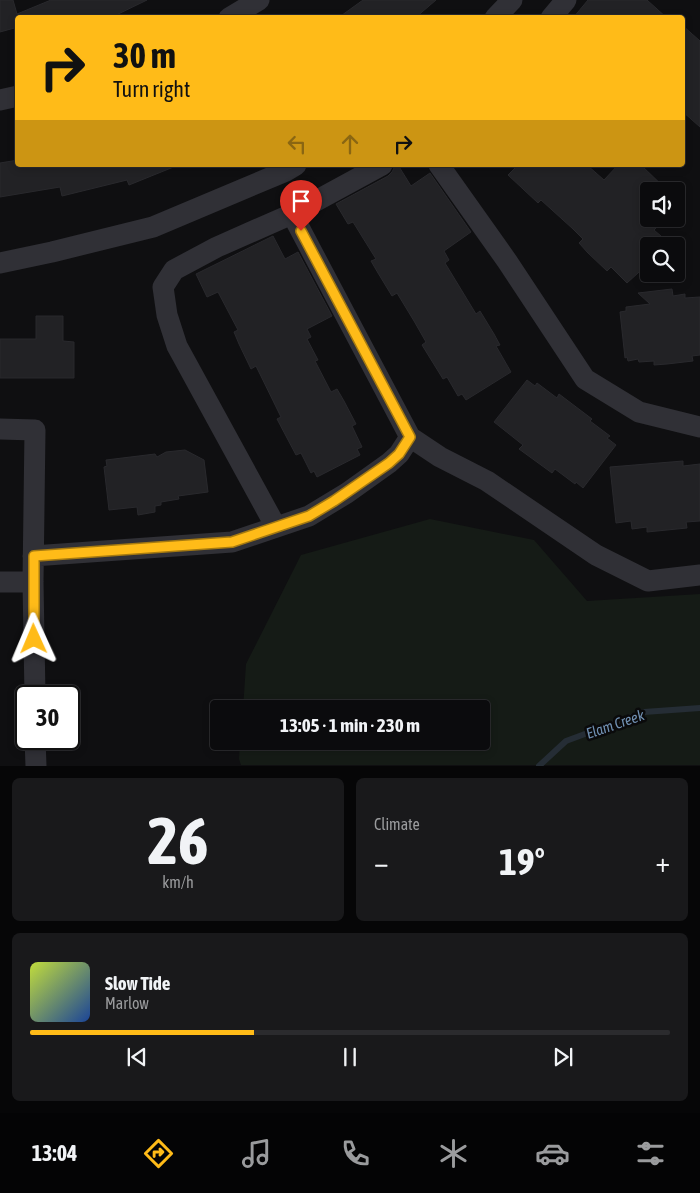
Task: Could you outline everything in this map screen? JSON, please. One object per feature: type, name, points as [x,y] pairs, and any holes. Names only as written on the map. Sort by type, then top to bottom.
[{"type":"street","points":[[235,15],[259,0]]},
{"type":"street","points":[[498,15],[512,0]]},
{"type":"street","points":[[553,15],[566,0]]},
{"type":"street","points":[[0,100],[15,97]]},
{"type":"street","points":[[0,263],[52,252],[153,226],[293,167]]},
{"type":"street","points":[[276,526],[176,346],[163,287],[174,270],[217,246],[292,214],[378,167]]},
{"type":"street","points":[[440,167],[507,261],[585,379],[639,412],[700,428]]},
{"type":"street","points":[[292,214],[410,437],[440,457],[487,481],[596,555],[648,581],[700,575]]},
{"type":"street","points":[[0,429],[35,430],[33,582],[35,685]]},
{"type":"street","points":[[34,556],[232,542],[257,535],[276,526],[309,516],[347,493],[389,463],[399,454],[410,437]]},
{"type":"street","points":[[0,582],[33,582]]},
{"type":"street","points":[[36,750],[36,766]]},
{"type":"shaded area","points":[[430,519],[534,540],[587,601],[700,594],[700,765],[241,765],[240,750],[490,750],[490,700],[244,700],[246,664],[301,555]]},
{"type":"building","points":[[0,0],[13,0],[17,14],[51,0],[147,0],[116,15],[15,15],[15,28],[0,32]]},
{"type":"building","points":[[363,0],[436,0],[418,15],[342,15]]},
{"type":"building","points":[[588,0],[647,0],[664,15],[576,15]]},
{"type":"building","points":[[685,28],[700,41],[700,127],[685,114]]},
{"type":"building","points":[[15,160],[15,167],[174,167],[129,185],[127,180],[62,196],[60,187],[0,197],[0,163]]},
{"type":"building","points":[[399,167],[411,186],[430,173],[471,232],[444,251],[449,260],[445,263],[476,314],[480,311],[494,334],[500,345],[496,346],[511,372],[466,400],[462,394],[458,396],[447,377],[443,379],[422,345],[426,342],[397,293],[392,296],[371,261],[376,259],[353,222],[348,224],[336,204],[388,176],[394,168]]},
{"type":"building","points":[[516,167],[589,167],[604,180],[616,167],[643,167],[659,182],[640,182],[640,227],[657,227],[654,230],[662,237],[640,237],[640,271],[627,283],[611,267],[607,271],[579,243],[583,239],[573,229],[541,200],[538,203],[508,175]]},
{"type":"building","points":[[273,236],[285,259],[298,252],[332,316],[307,329],[311,337],[307,339],[318,360],[315,361],[331,392],[337,389],[356,424],[352,426],[362,447],[357,449],[360,455],[317,477],[314,471],[311,473],[301,453],[296,455],[277,419],[281,417],[256,366],[251,369],[239,344],[234,332],[238,330],[218,292],[207,297],[196,274]]},
{"type":"building","points":[[672,289],[673,296],[685,294],[685,298],[700,297],[700,355],[692,356],[693,361],[667,364],[654,365],[654,361],[639,362],[638,359],[628,361],[627,357],[625,358],[620,312],[626,311],[626,307],[650,304],[638,293]]},
{"type":"building","points":[[36,316],[63,316],[63,341],[74,342],[74,378],[0,378],[0,339],[36,339]]},
{"type":"building","points":[[527,380],[535,386],[537,383],[557,398],[559,394],[592,419],[590,421],[610,436],[607,438],[616,445],[583,488],[555,469],[552,473],[519,449],[523,445],[494,422]]},
{"type":"building","points":[[185,450],[204,460],[208,492],[178,496],[179,499],[161,502],[161,505],[155,506],[155,512],[138,515],[137,507],[109,510],[104,467],[107,466],[106,460],[155,454],[157,457],[166,452]]},
{"type":"building","points":[[683,461],[683,466],[700,464],[700,521],[686,522],[687,528],[647,532],[647,527],[632,529],[631,521],[616,523],[610,467]]},
{"type":"waterway","name":"Elam Creek","points":[[539,766],[566,741],[644,712],[700,708]]},
{"type":"route","points":[[34,639],[34,556],[232,542],[309,516],[347,493],[399,454],[410,437],[301,231]]}]
